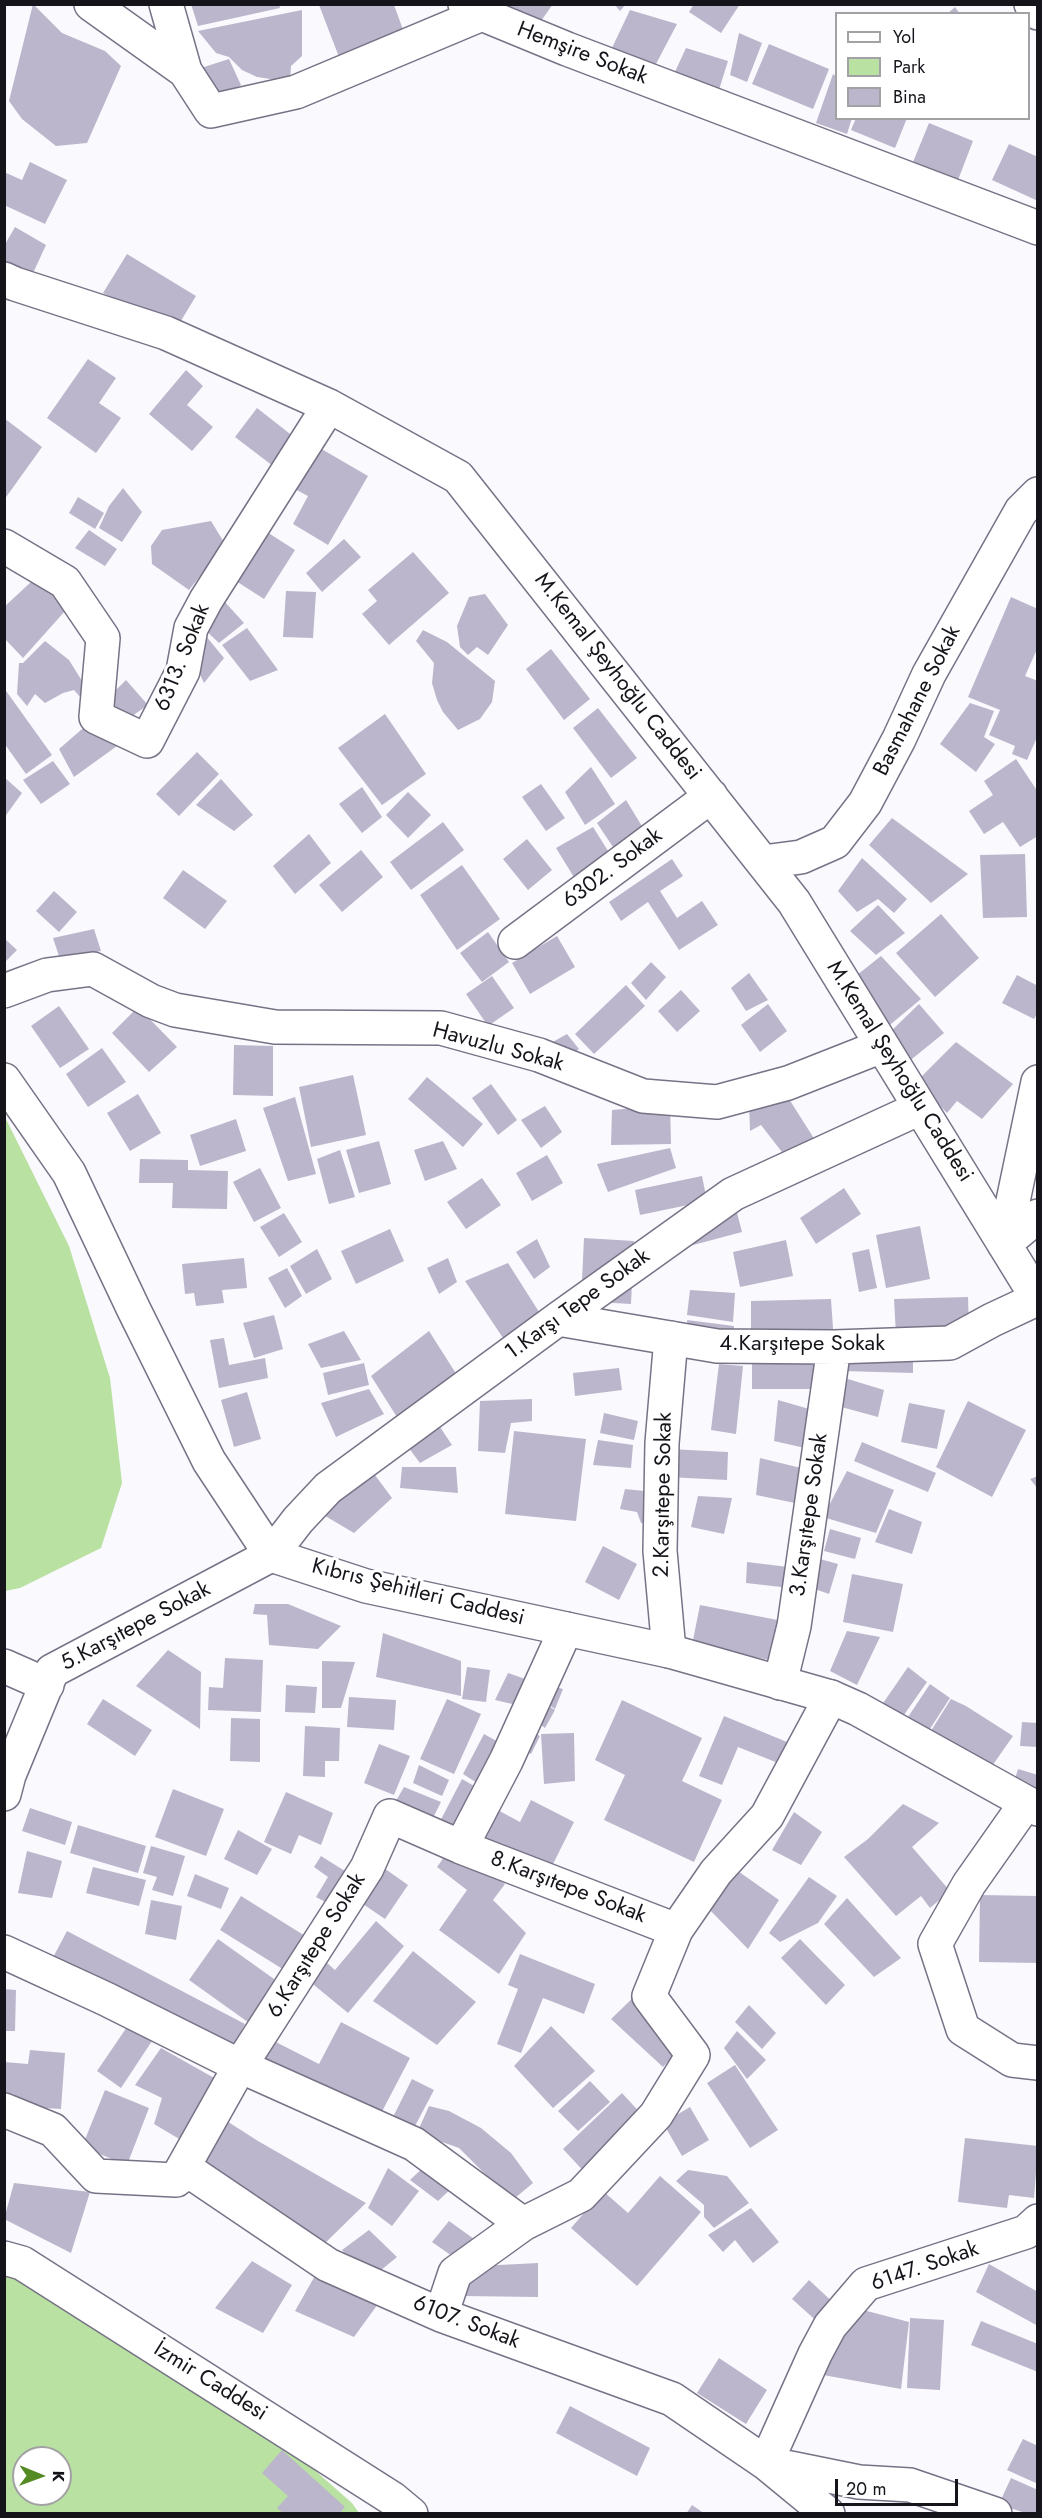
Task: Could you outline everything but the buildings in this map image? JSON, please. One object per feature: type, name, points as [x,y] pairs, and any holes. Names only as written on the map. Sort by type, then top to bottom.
[{"type":"street","name":"Hemşire Sokak","points":[[91,4],[185,72],[211,111],[296,92],[474,9],[579,54],[1038,228]]},
{"type":"street","points":[[166,4],[185,72]]},
{"type":"street","points":[[1031,4],[1038,13]]},
{"type":"street","name":"M.Kemal Şeyhoğlu Caddesi","points":[[4,279],[166,333],[329,406],[458,477],[794,902],[1037,1299]]},
{"type":"street","name":"6313. Sokak","points":[[4,546],[65,582],[103,638],[96,717],[147,741],[183,671],[192,628],[206,600],[329,406]]},
{"type":"street","name":"Basmahane Sokak","points":[[763,862],[801,857],[835,842],[864,803],[899,739],[928,674],[1032,509]]},
{"type":"street","name":"6302. Sokak","points":[[515,942],[711,796]]},
{"type":"street","name":"Havuzlu Sokak","points":[[4,991],[47,975],[93,969],[151,1001],[175,1010],[275,1027],[441,1028],[539,1055],[643,1096],[717,1102],[788,1083],[882,1046]]},
{"type":"street","points":[[4,1080],[69,1173],[208,1461],[271,1555]]},
{"type":"street","points":[[1004,1244],[1038,1082]]},
{"type":"street","name":"1.Karşı Tepe Sokak","points":[[271,1555],[298,1520],[328,1488],[733,1194],[920,1108]]},
{"type":"street","points":[[1004,1244],[1038,1216]]},
{"type":"street","name":"4.Karşıtepe Sokak","points":[[558,1319],[717,1346],[834,1347],[950,1343],[1037,1299]]},
{"type":"street","name":"2.Karşıtepe Sokak","points":[[669,1651],[660,1551],[662,1443],[671,1338]]},
{"type":"street","name":"3.Karşıtepe Sokak","points":[[780,1683],[794,1626],[834,1347]]},
{"type":"street","name":"Kıbrıs Şehitleri Caddesi","points":[[271,1555],[366,1586],[669,1651],[831,1697],[858,1709],[1032,1806]]},
{"type":"street","name":"5.Karşıtepe Sokak","points":[[4,1794],[9,1775],[52,1671],[271,1555]]},
{"type":"street","points":[[460,1847],[506,1761],[566,1629]]},
{"type":"street","points":[[4,1666],[47,1685]]},
{"type":"street","points":[[441,2315],[455,2273],[523,2224],[581,2195],[656,2115],[693,2055],[649,1996],[676,1930],[716,1872],[767,1816],[831,1697]]},
{"type":"street","points":[[1032,1806],[969,1884],[934,1944],[963,2030],[1012,2060],[1038,2063]]},
{"type":"street","name":"6.Karşıtepe Sokak","points":[[176,2180],[240,2066],[367,1868],[390,1816],[460,1847]]},
{"type":"street","name":"8.Karşıtepe Sokak","points":[[460,1847],[676,1930]]},
{"type":"street","points":[[4,1952],[240,2066],[414,2144],[523,2224]]},
{"type":"street","points":[[4,2110],[53,2130],[96,2176],[176,2180]]},
{"type":"street","name":"6107. Sokak","points":[[176,2180],[189,2171],[328,2265],[441,2315],[672,2399],[766,2463],[828,2514]]},
{"type":"street","name":"6147. Sokak","points":[[766,2463],[830,2326],[866,2284],[1026,2232],[1038,2221]]},
{"type":"street","name":"İzmir Caddesi","points":[[4,2258],[22,2263],[393,2499],[411,2514]]},
{"type":"street","points":[[766,2463],[859,2482],[910,2485],[995,2514]]},
{"type":"green space","points":[[5,1117],[69,1246],[110,1378],[122,1483],[101,1548],[20,1588],[5,1591]]},
{"type":"green space","points":[[4,2267],[237,2402],[352,2503],[359,2513],[5,2513]]}]
